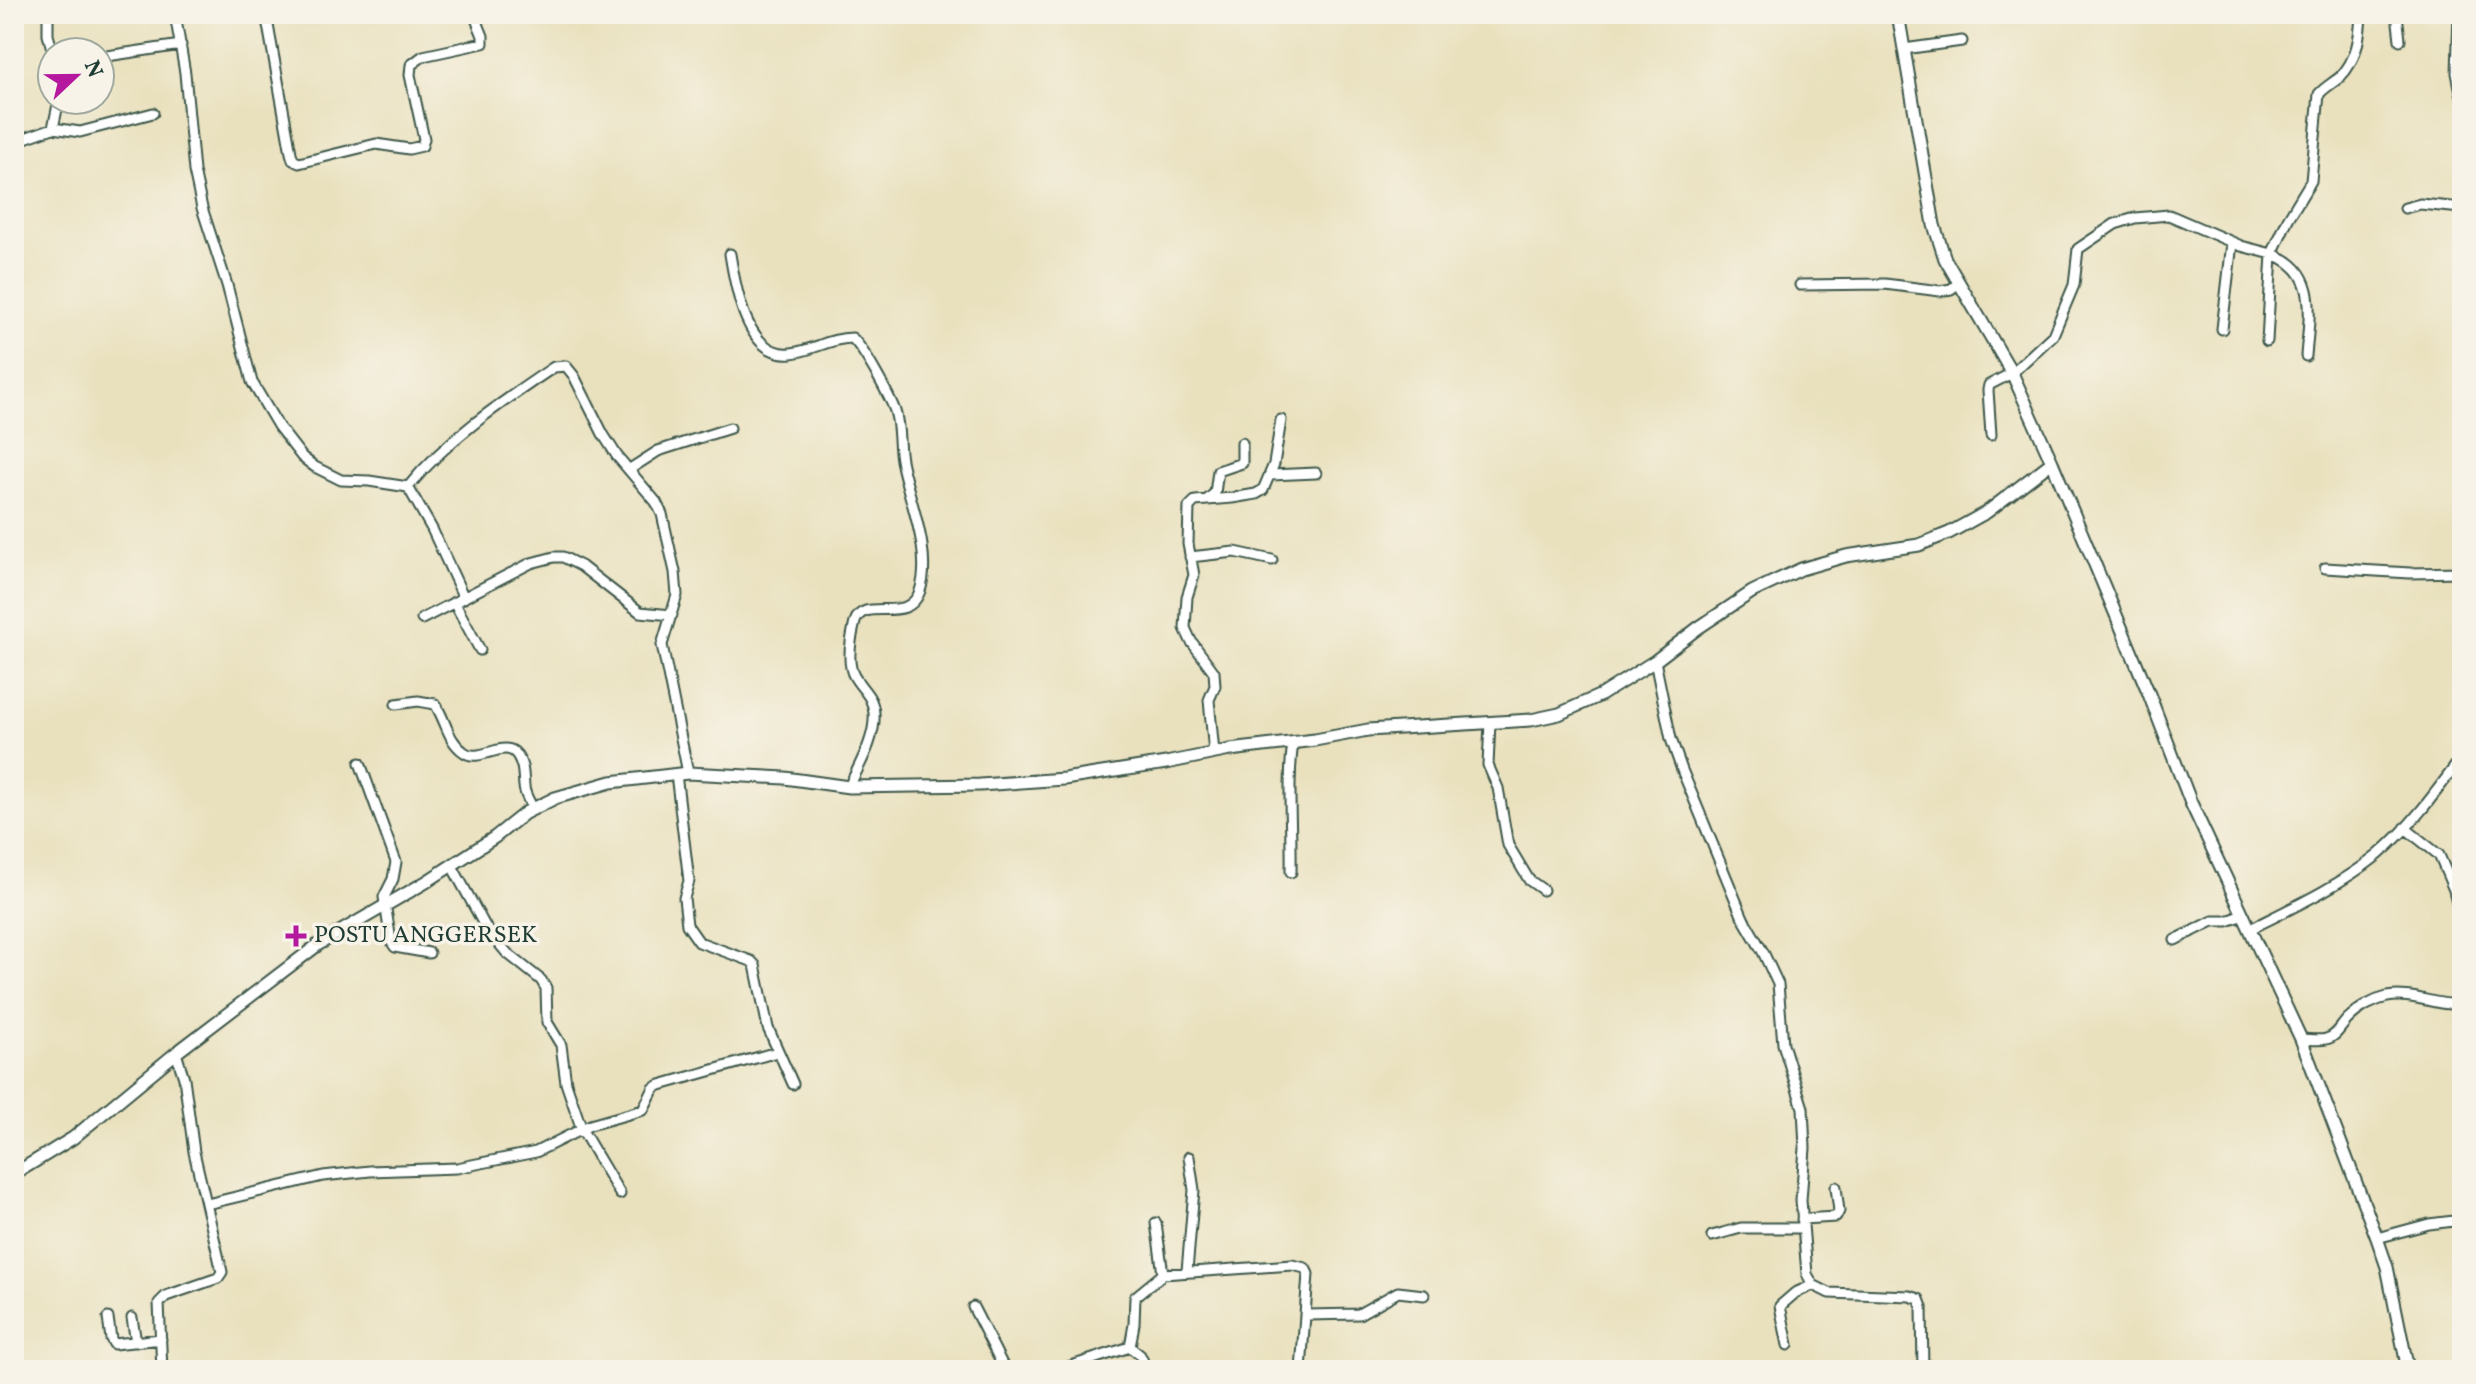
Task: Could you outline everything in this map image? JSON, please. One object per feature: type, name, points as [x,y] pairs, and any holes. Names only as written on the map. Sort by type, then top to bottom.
[{"type":"street","points":[[48,14],[48,36]]},
{"type":"street","points":[[175,14],[194,171],[252,382],[278,426],[302,457],[326,475],[341,480],[408,487]]},
{"type":"street","points":[[266,14],[291,153],[293,160],[299,163],[376,144],[409,149],[422,146],[424,139],[410,75],[411,65],[423,56],[483,43],[474,14]]},
{"type":"street","points":[[1898,14],[1934,225],[1945,259],[2012,373],[2147,689],[2191,803],[2301,1039],[2387,1267],[2408,1370]]},
{"type":"street","points":[[2267,341],[2272,254],[2288,219],[2309,187],[2319,94],[2342,75],[2356,52],[2361,14]]},
{"type":"street","points":[[2397,14],[2400,40]]},
{"type":"street","points":[[2459,14],[2457,73],[2462,97]]},
{"type":"street","points":[[1904,49],[1962,41]]},
{"type":"street","points":[[116,55],[181,45]]},
{"type":"street","points":[[14,142],[53,128],[80,132],[153,113]]},
{"type":"street","points":[[53,128],[56,116]]},
{"type":"street","points":[[2405,208],[2428,204],[2462,208]]},
{"type":"street","points":[[1991,435],[1988,390],[1994,381],[2012,373],[2059,326],[2076,280],[2078,249],[2115,224],[2135,218],[2169,215],[2232,243],[2272,254],[2295,266],[2303,280],[2310,305],[2306,356]]},
{"type":"street","points":[[2222,329],[2232,243]]},
{"type":"street","points":[[730,254],[734,284],[742,308],[751,331],[759,339],[783,353],[794,353],[837,338],[852,338],[861,348],[895,410],[900,458],[921,542],[920,592],[907,607],[868,609],[855,620],[850,666],[870,696],[874,727],[849,787]]},
{"type":"street","points":[[1800,285],[1885,284],[1940,291],[1951,289],[1959,283]]},
{"type":"street","points":[[408,487],[449,443],[538,377],[560,365],[570,370],[617,456],[656,502],[662,514],[677,595],[662,645],[682,774],[689,881],[684,898],[687,925],[699,942],[755,965],[768,1028],[793,1084]]},
{"type":"street","points":[[1214,753],[1209,700],[1215,686],[1214,672],[1185,628],[1187,597],[1194,581],[1187,533],[1189,507],[1195,501],[1256,494],[1263,490],[1271,475],[1281,420]]},
{"type":"street","points":[[630,469],[658,451],[730,428]]},
{"type":"street","points":[[1207,500],[1215,493],[1218,471],[1242,463],[1242,443]]},
{"type":"street","points":[[14,1174],[73,1138],[176,1053],[319,944],[452,866],[533,809],[555,798],[611,782],[682,774],[785,778],[849,787],[966,786],[1064,779],[1368,730],[1531,720],[1559,714],[1601,695],[1655,661],[1752,592],[1801,569],[1846,556],[1919,545],[1949,533],[1987,512],[2052,462]]},
{"type":"street","points":[[1271,475],[1316,473]]},
{"type":"street","points":[[408,487],[432,529],[480,650]]},
{"type":"street","points":[[1190,557],[1235,552],[1272,560]]},
{"type":"street","points":[[422,619],[531,563],[563,557],[581,566],[640,612],[672,615]]},
{"type":"street","points":[[2325,568],[2410,573],[2462,572]]},
{"type":"street","points":[[1655,661],[1671,739],[1682,770],[1743,918],[1778,984],[1783,1044],[1803,1108],[1802,1224],[1807,1274],[1813,1285],[1829,1293],[1919,1299],[1922,1307],[1923,1370]]},
{"type":"street","points":[[396,704],[418,701],[435,704],[453,742],[468,755],[512,751],[523,769],[524,787],[533,809]]},
{"type":"street","points":[[1490,723],[1488,765],[1498,788],[1508,845],[1529,880],[1543,890]]},
{"type":"street","points":[[1291,872],[1292,824],[1288,777],[1293,742]]},
{"type":"street","points":[[2250,929],[2318,895],[2378,855],[2405,828],[2462,757]]},
{"type":"street","points":[[360,763],[396,862],[393,879],[384,897],[393,945],[429,953]]},
{"type":"street","points":[[2405,828],[2439,855],[2458,891],[2462,925]]},
{"type":"street","points":[[452,866],[486,928],[507,953],[541,980],[546,988],[547,1022],[561,1045],[566,1083],[582,1130],[620,1194]]},
{"type":"street","points":[[2175,940],[2213,921],[2227,921],[2244,915]]},
{"type":"street","points":[[2301,1039],[2326,1040],[2335,1035],[2349,1017],[2368,1004],[2386,997],[2408,996],[2446,1005],[2462,1004]]},
{"type":"street","points":[[207,1204],[323,1176],[457,1168],[536,1152],[582,1130],[643,1110],[654,1088],[660,1085],[777,1052]]},
{"type":"street","points":[[162,1370],[159,1303],[162,1299],[220,1276],[221,1267],[194,1152],[184,1078],[176,1053]]},
{"type":"street","points":[[1187,1271],[1194,1190],[1189,1157]]},
{"type":"street","points":[[1712,1236],[1741,1228],[1802,1224],[1836,1217],[1839,1211],[1836,1187]]},
{"type":"street","points":[[2377,1238],[2429,1224],[2462,1220]]},
{"type":"street","points":[[1156,1223],[1163,1274]]},
{"type":"street","points":[[1130,1347],[1135,1297],[1163,1274],[1300,1266],[1308,1274],[1301,1370]]},
{"type":"street","points":[[1788,1345],[1780,1306],[1795,1293],[1813,1285]]},
{"type":"street","points":[[1306,1315],[1359,1314],[1398,1292],[1424,1295]]},
{"type":"street","points":[[973,1307],[1005,1370]]},
{"type":"street","points":[[108,1318],[112,1343],[161,1339]]},
{"type":"street","points":[[132,1318],[136,1342]]},
{"type":"street","points":[[1059,1370],[1130,1347]]},
{"type":"street","points":[[1130,1347],[1140,1355],[1147,1370]]},
{"type":"place","name":"POSTU ANGGERSEK","points":[[296,936]]}]
